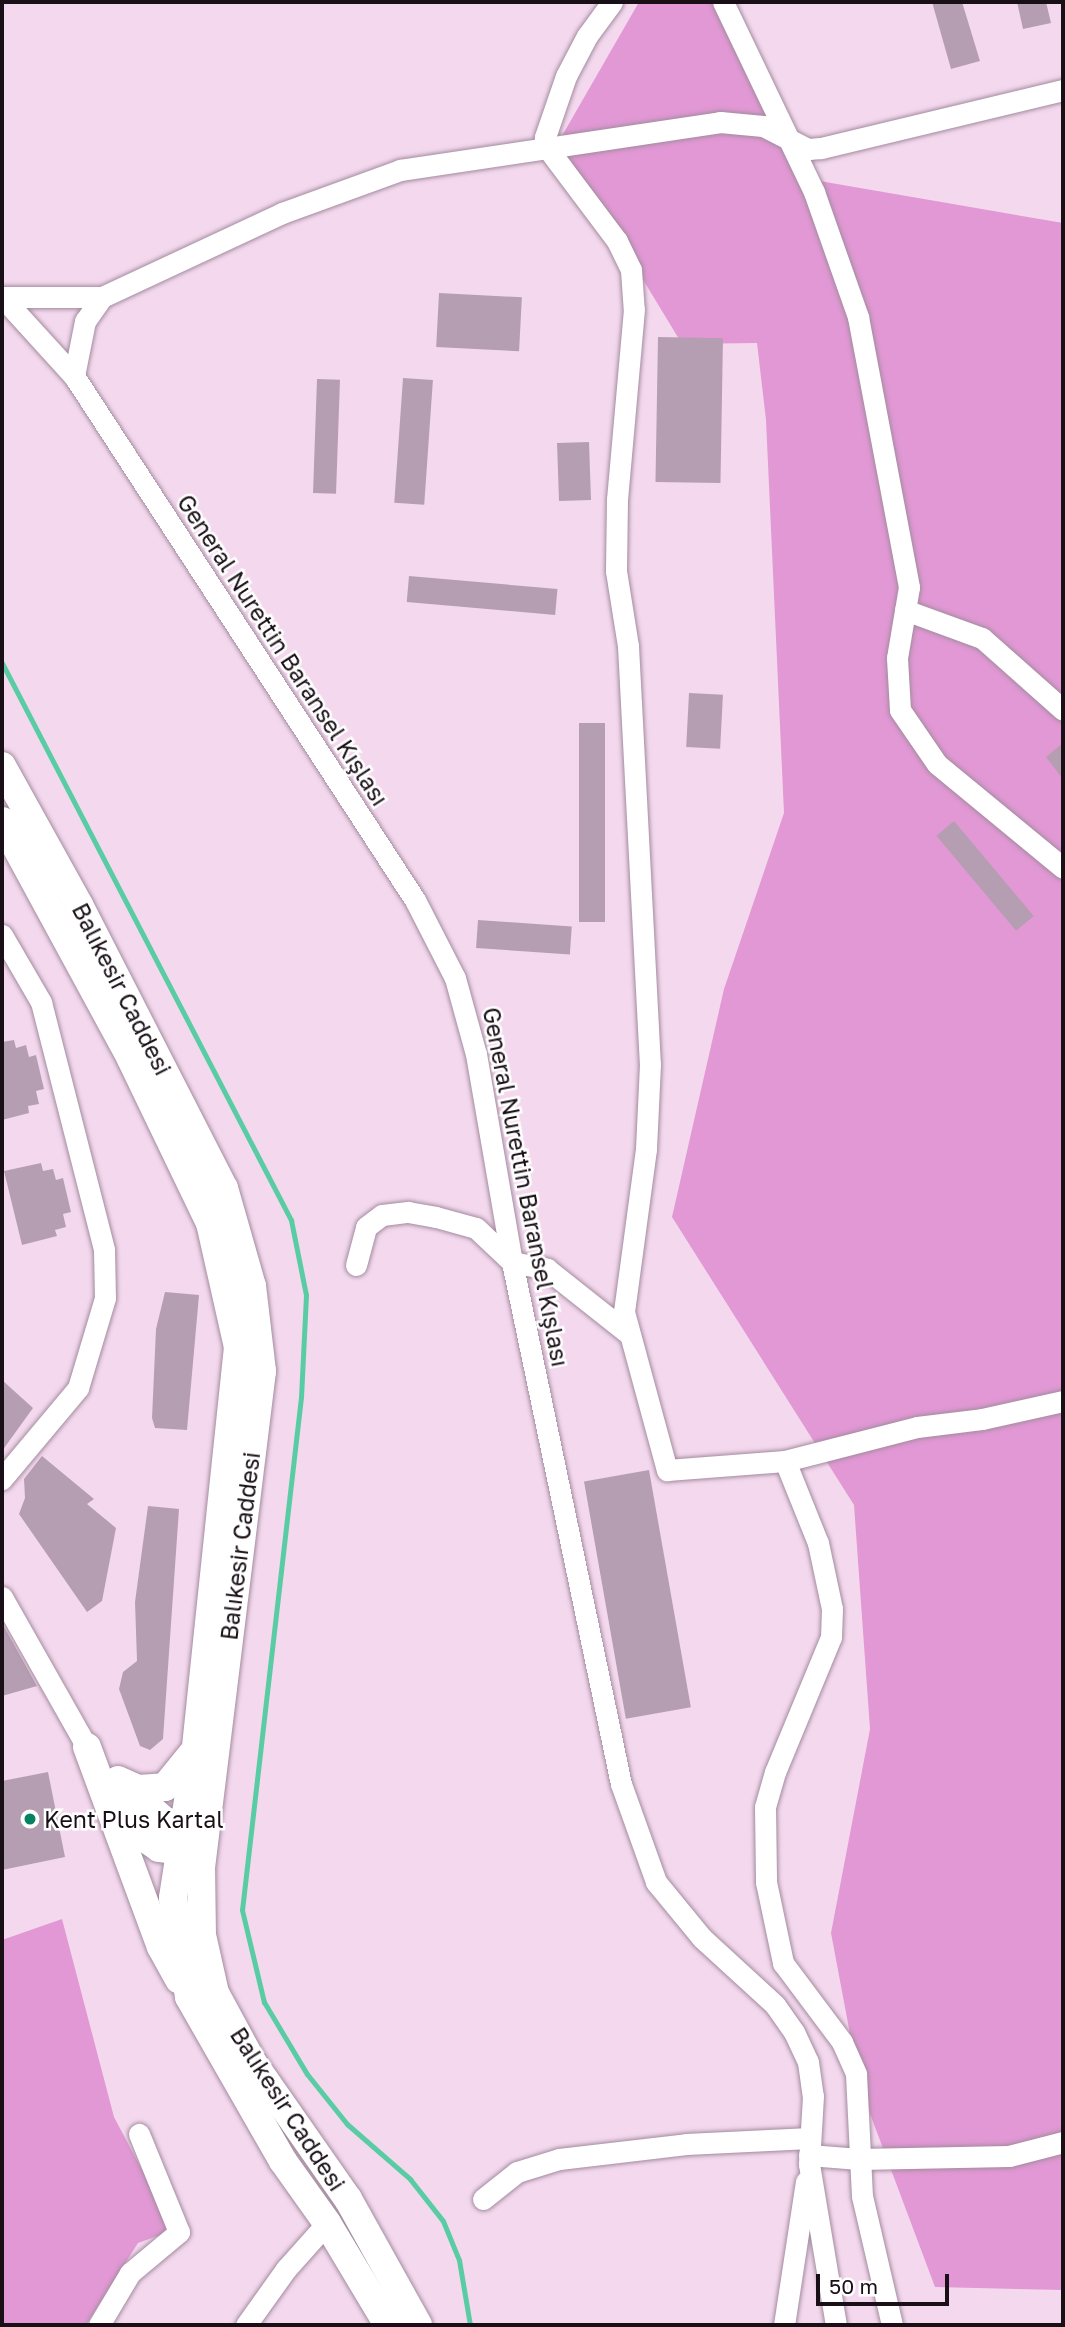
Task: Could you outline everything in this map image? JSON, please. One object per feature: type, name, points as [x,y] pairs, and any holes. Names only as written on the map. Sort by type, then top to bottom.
[{"type":"main road","name":"Balıkesir Caddesi","points":[[2,766],[79,905],[224,1188],[252,1286],[262,1371],[190,1841],[173,1898],[202,1995],[283,2161],[327,2222],[388,2325]]},
{"type":"main road","name":"Balıkesir Caddesi","points":[[2,821],[131,1059],[210,1223],[238,1347],[196,1749],[190,1841]]},
{"type":"main road","points":[[87,1747],[113,1790],[161,1947],[202,1995]]},
{"type":"main road","points":[[113,1790],[165,1787],[196,1749]]},
{"type":"main road","points":[[113,1790],[190,1841]]},
{"type":"main road","name":"Balıkesir Caddesi","points":[[202,1995],[348,2199],[418,2325]]},
{"type":"street","points":[[612,2],[587,36],[550,113],[545,137],[548,149],[617,241],[631,270],[635,309],[617,499],[616,571],[628,646],[650,1064],[646,1149],[624,1312],[667,1470],[785,1461],[916,1427],[982,1419],[1063,1401]]},
{"type":"street","points":[[723,2],[814,192],[858,317],[908,574],[897,658],[900,710],[937,764],[1063,868]]},
{"type":"street","points":[[2,297],[102,297],[354,184],[400,170],[720,122],[763,126],[808,149],[821,148],[1063,90]]},
{"type":"street","name":"General Nurettin Baransel Kışlası","points":[[2,297],[75,376],[415,900],[445,954],[476,1054],[512,1262],[611,1742],[641,1849],[674,1907],[775,2005],[794,2032],[807,2062],[813,2096],[809,2152],[784,2325]]},
{"type":"street","points":[[75,376],[85,321],[102,297]]},
{"type":"street","points":[[905,610],[982,638],[1063,710]]},
{"type":"street","points":[[2,935],[41,1002],[101,1237],[105,1298],[78,1388],[3,1476]]},
{"type":"street","points":[[356,1265],[366,1227],[382,1215],[408,1212],[476,1228],[512,1262],[547,1269],[629,1334]]},
{"type":"street","points":[[785,1461],[814,1532],[832,1609],[831,1637],[775,1772],[765,1808],[766,1882],[783,1963],[850,2057],[856,2074],[859,2159],[868,2230],[892,2325]]},
{"type":"street","points":[[2,1597],[87,1747]]},
{"type":"street","points":[[99,2325],[130,2273],[179,2232],[139,2134]]},
{"type":"street","points":[[483,2199],[517,2172],[559,2159],[686,2144],[809,2152],[859,2159],[1009,2157],[1063,2142]]},
{"type":"street","name":"General Nurettin Baransel Kışlası","points":[[809,2152],[836,2325]]},
{"type":"street","points":[[246,2325],[327,2222]]},
{"type":"shaded area","points":[[639,2],[717,2],[808,179],[1063,223],[1063,2290],[935,2287],[860,2087],[831,1933],[870,1729],[854,1505],[672,1217],[724,989],[784,813],[766,420],[757,343],[682,344],[559,141]]},
{"type":"shaded area","points":[[62,1919],[114,2117],[174,2230],[138,2243],[86,2325],[2,2325],[2,1940]]},
{"type":"building","points":[[932,2],[962,2],[980,61],[951,69]]},
{"type":"building","points":[[1017,2],[1046,2],[1051,23],[1023,29]]},
{"type":"building","points":[[439,293],[522,297],[519,351],[436,347]]},
{"type":"building","points":[[658,337],[723,338],[720,483],[655,482]]},
{"type":"building","points":[[403,378],[433,380],[424,505],[394,503]]},
{"type":"building","points":[[317,379],[340,380],[336,494],[313,493]]},
{"type":"building","points":[[589,442],[591,500],[559,501],[557,443]]},
{"type":"building","points":[[409,576],[557,589],[555,615],[407,602]]},
{"type":"building","points":[[689,693],[723,695],[720,749],[686,747]]},
{"type":"building","points":[[579,723],[605,723],[605,922],[579,922]]},
{"type":"building","points":[[1063,743],[1063,779],[1046,757]]},
{"type":"building","points":[[954,821],[1034,916],[1016,931],[936,836]]},
{"type":"building","points":[[478,920],[572,927],[570,954],[476,948]]},
{"type":"building","points":[[14,1040],[16,1048],[26,1045],[29,1057],[36,1055],[44,1089],[36,1091],[39,1104],[28,1106],[29,1113],[2,1120],[2,1042]]},
{"type":"building","points":[[41,1163],[43,1171],[53,1169],[56,1180],[63,1178],[71,1212],[63,1214],[66,1227],[55,1230],[57,1236],[22,1245],[4,1171]]},
{"type":"building","points":[[165,1292],[199,1295],[187,1430],[155,1428],[152,1418],[156,1329]]},
{"type":"building","points":[[2,1380],[33,1408],[2,1451]]},
{"type":"building","points":[[42,1456],[94,1499],[87,1504],[116,1528],[102,1601],[87,1612],[19,1514],[25,1498],[24,1479]]},
{"type":"building","points":[[649,1470],[691,1707],[626,1719],[584,1481]]},
{"type":"building","points":[[148,1506],[179,1509],[163,1739],[150,1750],[140,1746],[119,1689],[123,1672],[137,1661],[135,1602]]},
{"type":"building","points":[[2,1623],[37,1686],[2,1696]]},
{"type":"building","name":"Kent Plus Kartal","points":[[48,1772],[65,1857],[2,1870],[2,1781]]},
{"type":"waterway","points":[[2,663],[291,1220],[306,1295],[301,1397],[242,1910],[264,2002],[307,2074],[347,2124],[410,2179],[443,2221],[459,2260],[470,2325]]},
{"type":"place","name":"Kent Plus Kartal","points":[[30,1819]]}]
